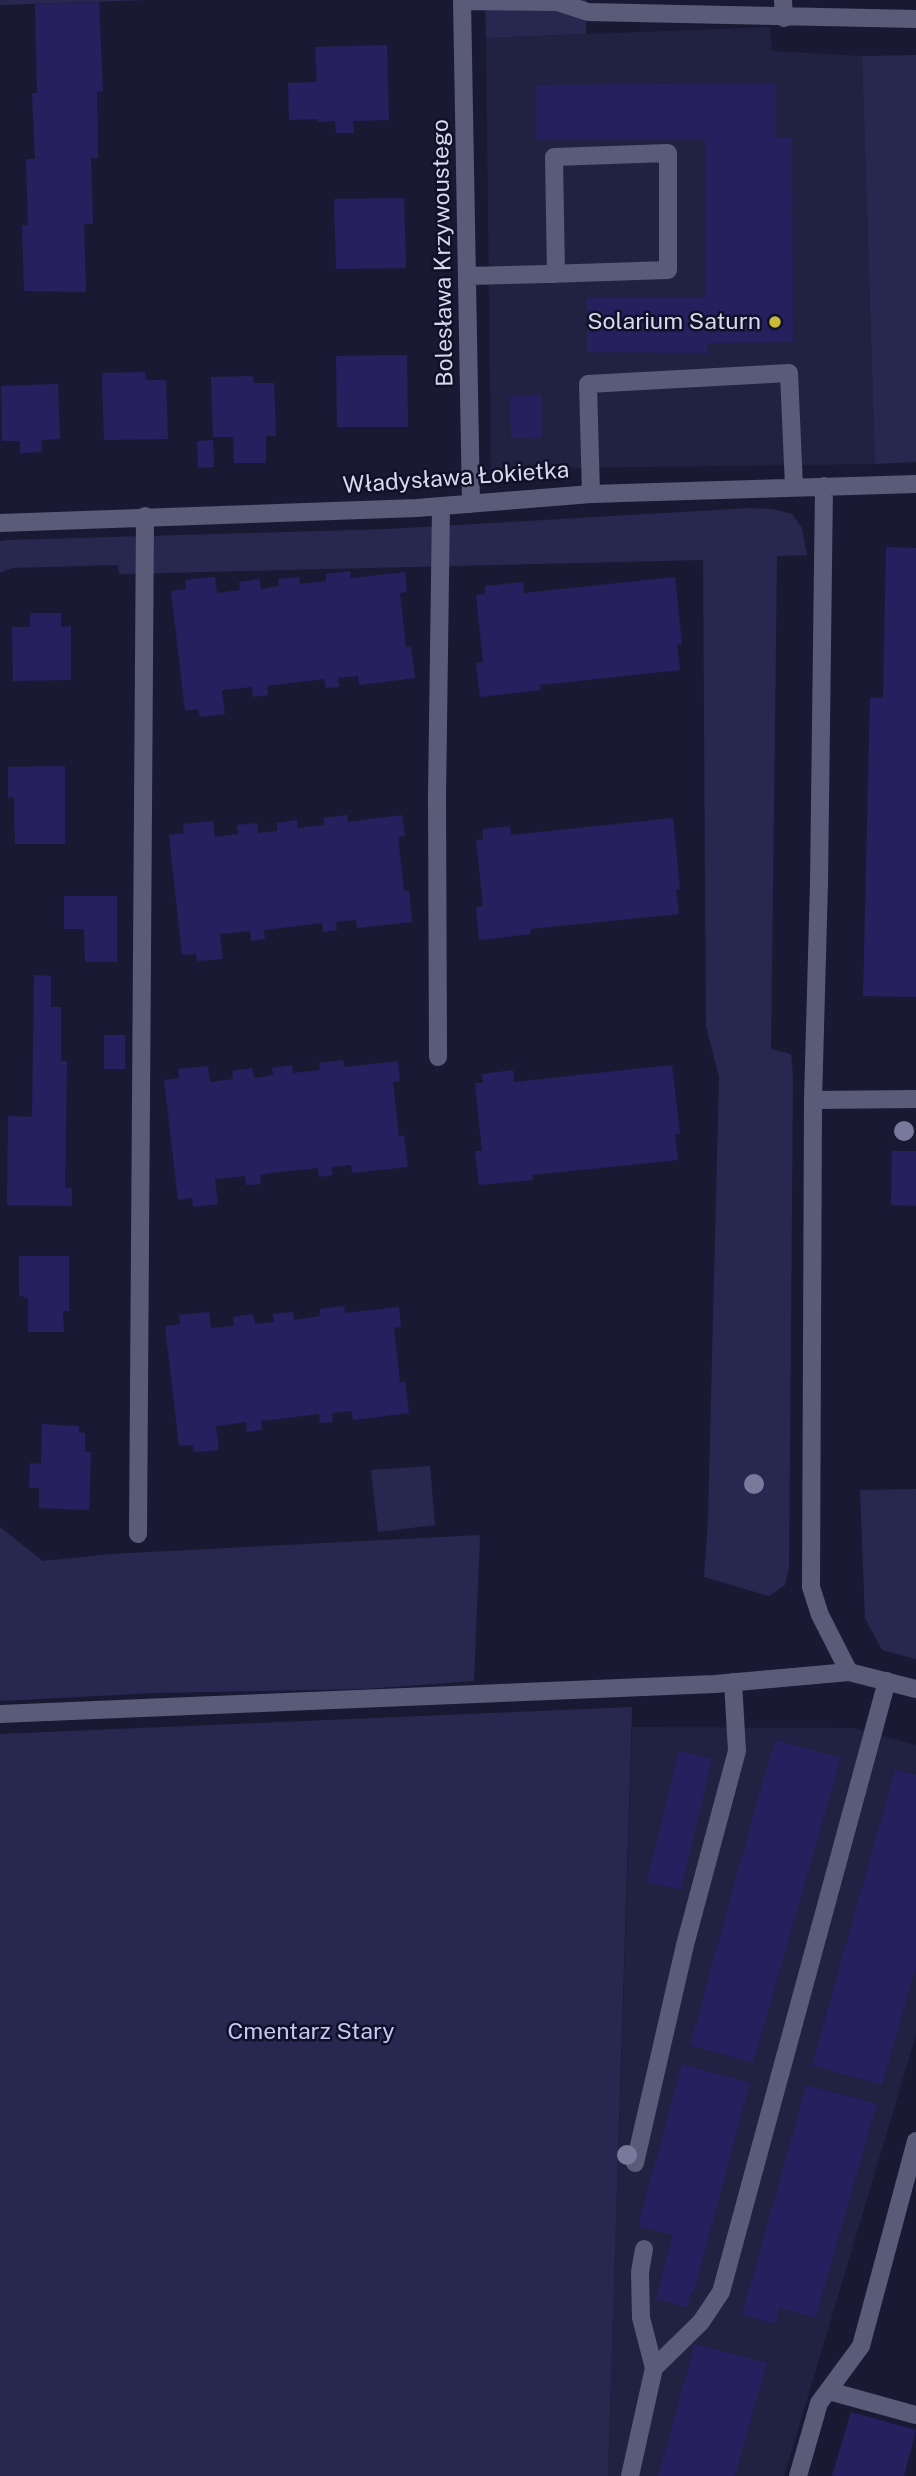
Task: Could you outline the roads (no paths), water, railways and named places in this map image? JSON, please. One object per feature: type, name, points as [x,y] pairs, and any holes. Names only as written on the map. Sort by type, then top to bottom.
[{"type":"street","points":[[462,0],[557,1],[588,12],[783,9],[916,19]]},
{"type":"street","name":"Bolesława Krzywoustego","points":[[462,0],[471,504]]},
{"type":"street","points":[[468,276],[556,274],[668,270],[668,153],[554,157],[556,274]]},
{"type":"street","points":[[591,494],[588,384],[789,373],[794,487]]},
{"type":"street","name":"Władysława Łokietka","points":[[0,523],[440,506],[591,494],[916,484]]},
{"type":"street","points":[[824,486],[813,1100],[811,1587],[820,1615],[849,1672]]},
{"type":"street","points":[[438,1057],[440,506]]},
{"type":"street","points":[[138,1534],[145,516]]},
{"type":"street","points":[[813,1100],[916,1099]]},
{"type":"street","points":[[0,1714],[733,1682],[849,1672],[916,1689]]},
{"type":"street","points":[[654,2368],[701,2322],[721,2292],[887,1681]]},
{"type":"street","points":[[635,2163],[685,1945],[737,1751],[733,1682]]},
{"type":"street","points":[[798,2476],[819,2403],[861,2346],[916,2141]]},
{"type":"street","points":[[630,2476],[654,2368],[641,2318],[640,2272],[645,2249]]},
{"type":"street","points":[[829,2391],[916,2415]]},
{"type":"place","name":"Solarium Saturn","points":[[775,322]]},
{"type":"park label","name":"Cmentarz Stary","points":[[311,2032]]}]
